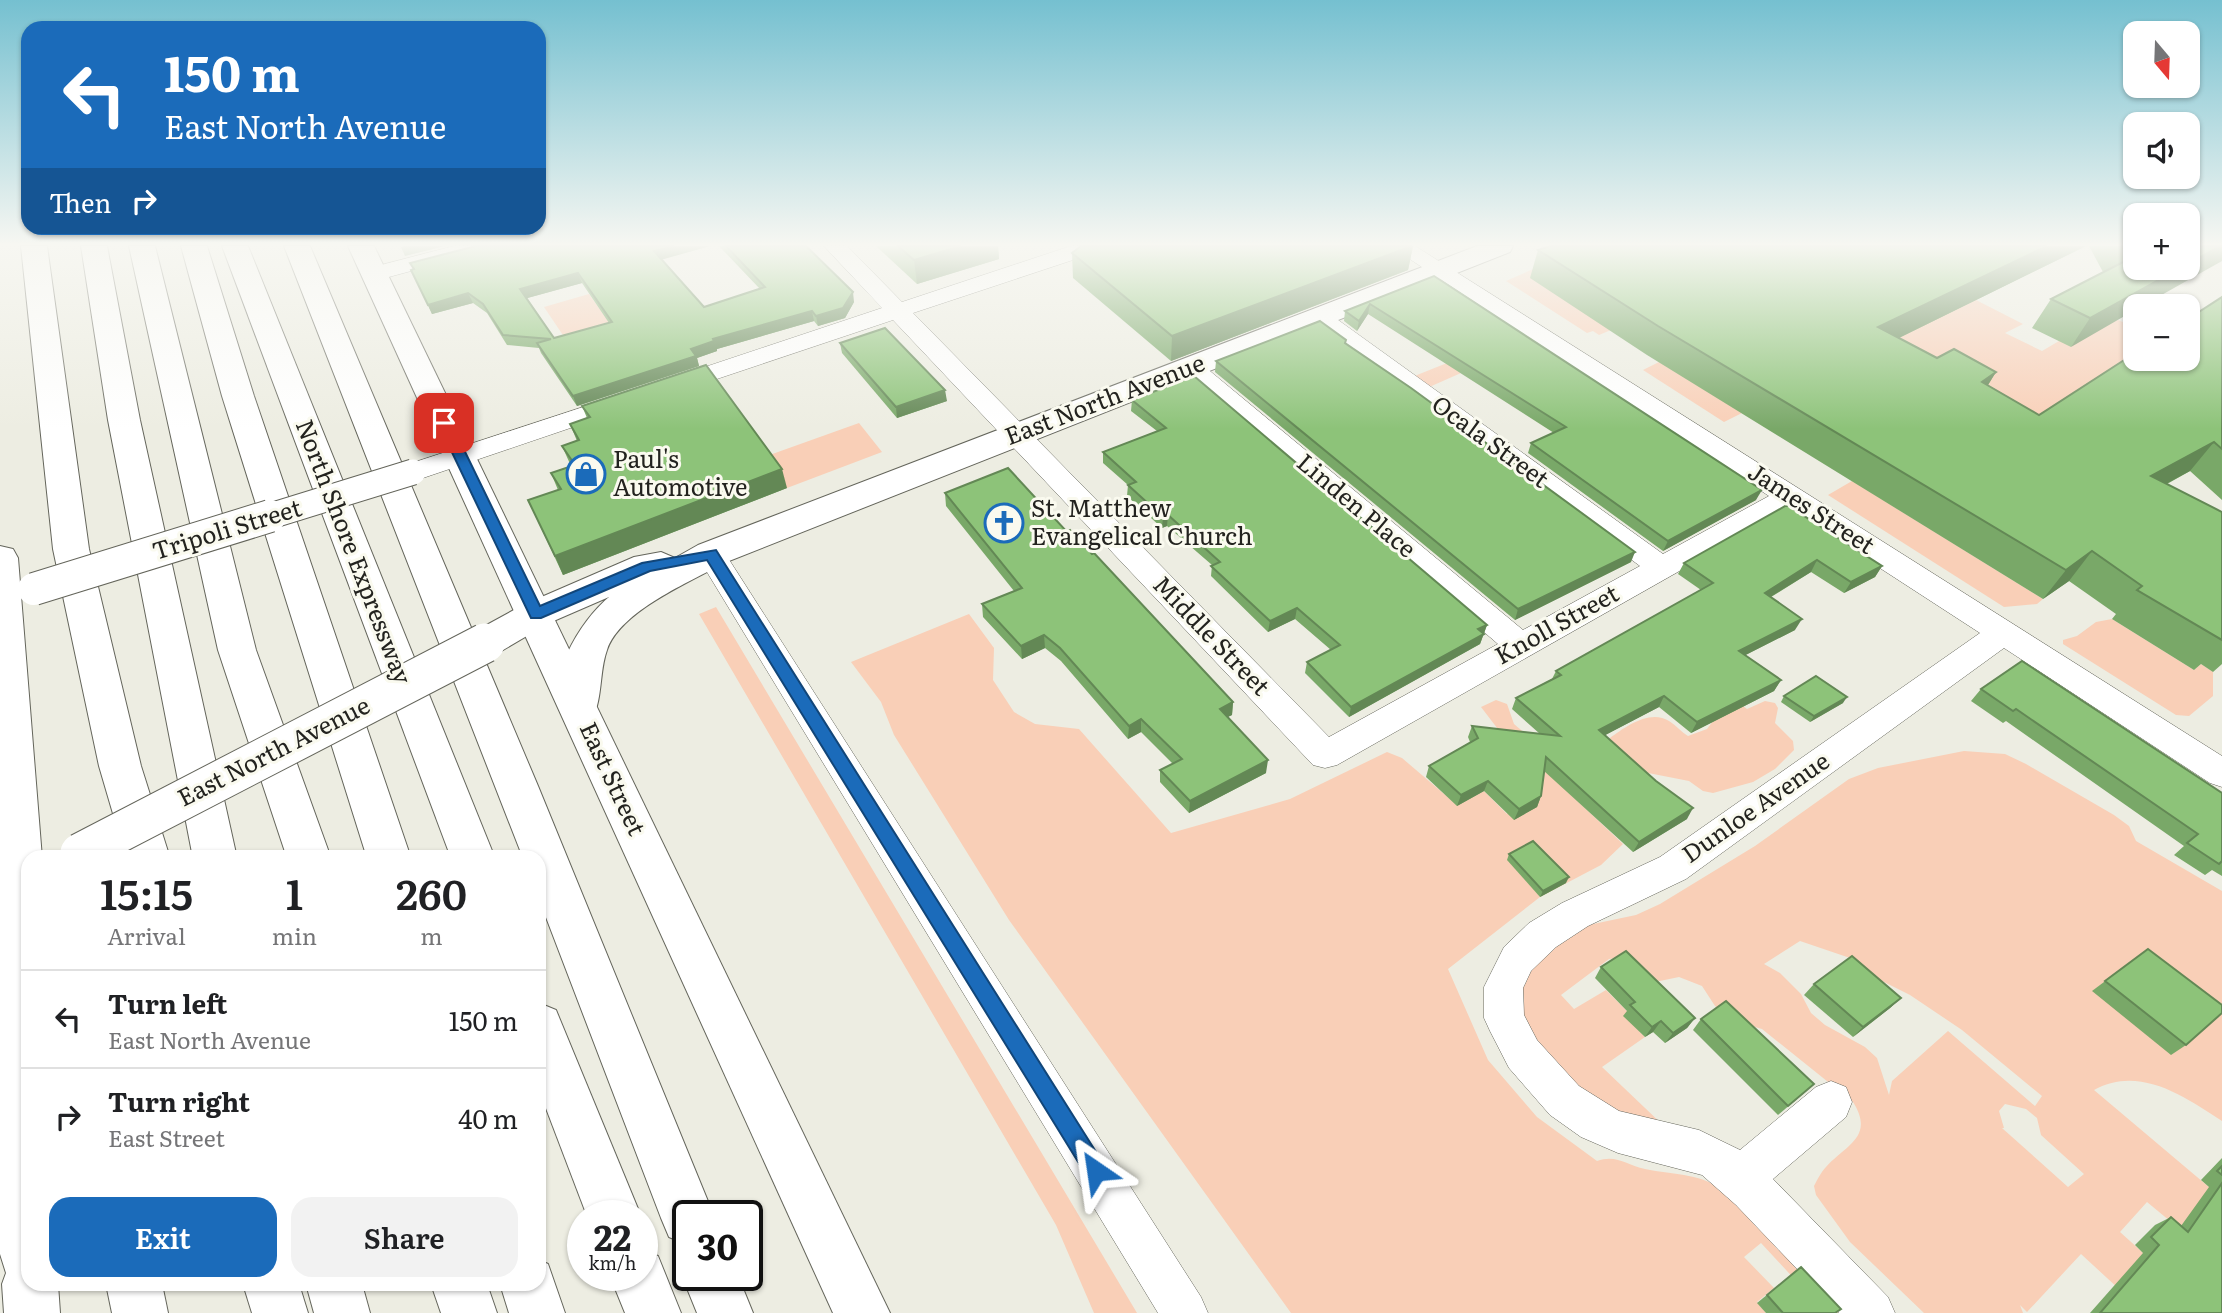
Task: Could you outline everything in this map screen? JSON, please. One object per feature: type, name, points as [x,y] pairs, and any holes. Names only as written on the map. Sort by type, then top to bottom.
[{"type":"main road","points":[[41,307],[71,549],[120,766],[146,850]]},
{"type":"main road","points":[[105,307],[124,420],[213,850]]},
{"type":"main road","points":[[156,307],[237,650],[306,850]]},
{"type":"main road","points":[[212,307],[238,396],[386,850]]},
{"type":"main road","name":"North Shore Expressway","points":[[259,307],[470,850]]},
{"type":"main road","points":[[322,307],[542,850]]},
{"type":"main road","name":"East Street","points":[[389,307],[536,614],[862,1313]]},
{"type":"main road","name":"East North Avenue","points":[[578,708],[583,664],[591,641],[602,626],[639,596],[711,554],[1343,307]]},
{"type":"main road","name":"East North Avenue","points":[[85,850],[536,614],[647,566],[711,554]]},
{"type":"main road","points":[[0,558],[12,597],[20,889],[8,1099],[21,1203]]},
{"type":"main road","points":[[546,859],[681,1200]]},
{"type":"main road","points":[[546,1044],[608,1200]]},
{"type":"main road","points":[[30,1291],[32,1313]]},
{"type":"main road","points":[[135,1291],[140,1313]]},
{"type":"main road","points":[[273,1291],[280,1313]]},
{"type":"main road","points":[[336,1291],[342,1313]]},
{"type":"main road","points":[[461,1291],[469,1313]]},
{"type":"main road","points":[[530,1291],[537,1313]]},
{"type":"main road","points":[[644,1291],[653,1313]]},
{"type":"main road","points":[[716,1291],[725,1313]]},
{"type":"street","name":"Middle Street","points":[[893,307],[1325,755]]},
{"type":"street","name":"Tripoli Street","points":[[12,597],[460,457],[908,307]]},
{"type":"street","name":"James Street","points":[[1496,307],[2003,633],[2215,760]]},
{"type":"street","name":"Ocala Street","points":[[1318,317],[1661,567]]},
{"type":"street","name":"Linden Place","points":[[1190,367],[1521,646]]},
{"type":"street","name":"Knoll Street","points":[[1325,755],[1790,496]]},
{"type":"street","points":[[711,554],[1185,1313]]},
{"type":"street","name":"Dunloe Avenue","points":[[1741,1178],[1703,1153],[1615,1131],[1567,1102],[1545,1082],[1508,1031],[1500,1005],[1508,974],[1522,951],[1548,930],[1624,889],[1673,867],[2003,633]]},
{"type":"street","points":[[1830,1102],[1741,1178],[1872,1313]]},
{"type":"shaded area","points":[[544,307],[598,307],[616,332],[579,359]]},
{"type":"shaded area","points":[[1547,307],[1598,307],[1611,330],[1599,335],[1593,331],[1587,333]]},
{"type":"shaded area","points":[[1898,307],[1990,307],[2023,324],[2005,333],[2042,351],[2059,341],[2118,320],[2123,322],[2123,368],[2055,422],[1815,315]]},
{"type":"shaded area","points":[[1659,362],[1742,413],[1724,422],[1643,370]]},
{"type":"shaded area","points":[[1447,363],[1461,373],[1427,388],[1412,377]]},
{"type":"shaded area","points":[[859,423],[882,452],[787,488],[764,457]]},
{"type":"shaded area","points":[[1852,481],[2043,599],[2037,604],[2004,607],[1828,495]]},
{"type":"shaded area","points":[[716,607],[1137,1313],[1094,1313],[1056,1225],[699,614]]},
{"type":"shaded area","points":[[969,614],[994,648],[993,680],[1014,712],[1035,724],[1079,729],[1171,833],[1290,799],[1387,752],[1402,758],[1457,805],[1484,791],[1507,814],[1504,737],[1481,707],[1496,700],[1507,704],[1514,724],[1528,736],[1570,794],[1623,844],[1601,865],[1540,897],[1448,969],[1488,1060],[1537,1117],[1597,1161],[1616,1159],[1645,1169],[1698,1178],[1729,1194],[1840,1313],[1826,1313],[1761,1243],[1744,1257],[1774,1288],[1757,1302],[1766,1313],[1291,1313],[1009,920],[894,735],[881,702],[851,662]]},
{"type":"shaded area","points":[[2112,619],[2194,670],[2201,664],[2213,672],[2213,696],[2189,716],[2176,715],[2063,644],[2063,640],[2077,636],[2096,622]]},
{"type":"shaded area","points":[[1765,701],[1775,703],[1778,708],[1775,723],[1793,741],[1794,750],[1775,769],[1753,782],[1713,793],[1703,791],[1689,781],[1638,771],[1610,743],[1610,738],[1646,718],[1662,718],[1688,736],[1707,729],[1716,717],[1739,703],[1747,709]]},
{"type":"shaded area","points":[[1964,751],[2005,754],[2114,815],[2129,826],[2136,841],[2222,891],[2222,1121],[2177,1094],[2144,1082],[2111,1083],[2094,1090],[2216,1193],[2222,1264],[2147,1202],[2120,1232],[2202,1306],[2145,1313],[2081,1254],[2027,1312],[2020,1305],[2023,1313],[1924,1313],[1850,1242],[1816,1195],[1814,1186],[1822,1171],[1849,1146],[1859,1132],[1859,1114],[1853,1102],[1762,1029],[1741,1023],[1715,1006],[1702,986],[1679,977],[1655,982],[1617,958],[1609,959],[1561,995],[1574,1009],[1606,990],[1628,1012],[1624,1016],[1645,1037],[1602,1067],[1666,1128],[1627,1123],[1531,1051],[1516,979],[1579,927],[1636,915],[1660,904],[1755,846],[1849,779],[1878,768]],"holes":[[[1800,941],[1850,958],[1876,978],[1910,995],[1962,1030],[2042,1096],[2035,1106],[1948,1031],[1892,1081],[1889,1095],[1877,1058],[1865,1047],[1825,1025],[1811,1013],[1801,994],[1780,973],[1764,964]],[[2005,1104],[2026,1109],[2037,1118],[2041,1135],[2084,1174],[2068,1187],[2002,1128],[1999,1111]]]},
{"type":"building","points":[[485,307],[533,307],[554,338],[612,322],[602,307],[843,307],[816,316],[812,311],[713,339],[714,341],[691,349],[696,356],[573,396],[537,343],[551,339],[503,335]]},
{"type":"building","points":[[1137,307],[1249,307],[1172,336]]},
{"type":"building","points":[[1354,307],[1368,307],[1359,321],[1345,311]]},
{"type":"building","points":[[1375,307],[1482,307],[1762,490],[1668,541],[1531,443],[1566,427]]},
{"type":"building","points":[[1628,307],[1919,307],[1878,327],[1937,358],[1954,349],[1996,372],[1982,382],[2039,415],[2123,361],[2123,371],[2200,371],[2200,311],[2206,307],[2222,307],[2222,449],[2214,442],[2151,476],[2222,512],[2222,640],[2137,590],[2142,586],[2092,551],[2066,570]]},
{"type":"building","points":[[2068,307],[2109,307],[2090,318]]},
{"type":"building","points":[[1320,321],[1346,340],[1345,343],[1635,552],[1518,609],[1216,361]]},
{"type":"building","points":[[885,328],[945,390],[896,407],[840,343]]},
{"type":"building","points":[[706,365],[782,469],[555,556],[528,500],[561,489],[551,473],[575,465],[562,446],[579,440],[570,424],[590,417],[582,406]]},
{"type":"building","points":[[1194,376],[1487,625],[1478,629],[1484,634],[1351,707],[1307,662],[1340,645],[1297,608],[1270,621],[1211,566],[1220,562],[1168,515],[1163,517],[1128,485],[1136,482],[1103,452],[1166,428],[1132,400]]},
{"type":"building","points":[[1008,468],[1067,532],[1070,530],[1092,554],[1094,553],[1233,702],[1220,709],[1268,760],[1190,801],[1160,770],[1182,759],[1141,719],[1129,726],[1060,648],[1044,635],[1021,646],[982,604],[1022,588],[945,493]]},
{"type":"building","points":[[1787,505],[1882,566],[1851,582],[1817,560],[1765,593],[1802,619],[1739,651],[1781,680],[1697,722],[1664,696],[1599,730],[1656,781],[1693,808],[1639,842],[1546,757],[1541,796],[1519,809],[1488,781],[1461,795],[1429,766],[1478,738],[1472,726],[1560,736],[1516,698],[1561,675],[1556,671],[1713,583],[1684,563]]},
{"type":"building","points":[[2022,661],[2222,793],[2222,861],[2219,864],[2187,843],[2198,834],[2016,709],[2013,711],[1981,689]]},
{"type":"building","points":[[1816,676],[1847,697],[1814,716],[1784,696]]},
{"type":"building","points":[[1533,841],[1569,877],[1543,891],[1509,854]]},
{"type":"building","points":[[2148,949],[2222,1005],[2222,1013],[2186,1045],[2105,981]]},
{"type":"building","points":[[1626,951],[1695,1018],[1673,1033],[1661,1021],[1652,1027],[1630,1005],[1635,1002],[1601,967]]},
{"type":"building","points":[[1852,956],[1901,998],[1863,1027],[1814,984]]},
{"type":"building","points":[[1726,1001],[1814,1084],[1788,1106],[1701,1019]]},
{"type":"building","points":[[2222,1183],[2222,1313],[2100,1313],[2159,1245],[2151,1237],[2171,1217],[2188,1232]]},
{"type":"building","points":[[1801,1267],[1841,1309],[1835,1313],[1783,1313],[1767,1295]]},
{"type":"place","name":"Paul's Automotive","points":[[586,474]]},
{"type":"place","name":"St. Matthew Evangelical Church","points":[[1004,523]]},
{"type":"route","points":[[444,423],[536,614],[647,566],[711,554],[1096,1171]]}]
